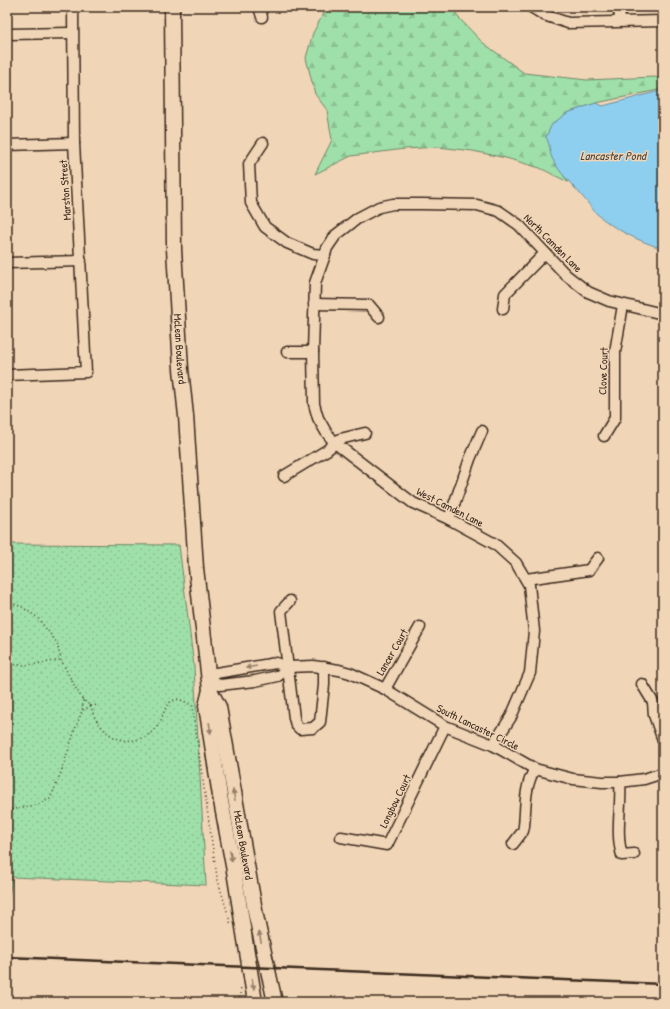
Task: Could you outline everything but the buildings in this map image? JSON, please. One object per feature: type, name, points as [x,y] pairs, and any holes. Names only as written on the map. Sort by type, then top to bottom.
[{"type":"main road","name":"McLean Boulevard","points":[[172,7],[174,249],[181,369],[186,416],[196,568],[209,686],[206,706],[255,1002]]},
{"type":"main road","name":"McLean Boulevard","points":[[209,686],[219,707],[244,851],[275,1002]]},
{"type":"street","name":"Marston Street","points":[[7,375],[86,372],[74,143],[73,7]]},
{"type":"street","points":[[531,7],[544,15],[568,23],[663,21]]},
{"type":"street","points":[[619,7],[620,21]]},
{"type":"street","points":[[7,34],[72,33]]},
{"type":"street","points":[[7,146],[74,143]]},
{"type":"street","points":[[263,143],[249,164],[251,202],[265,227],[287,243],[313,254],[326,255]]},
{"type":"street","name":"North Camden Lane","points":[[326,255],[326,248],[336,235],[358,218],[379,207],[393,204],[477,205],[499,211],[519,225],[566,275],[588,292],[609,302],[663,314]]},
{"type":"street","points":[[503,309],[505,294],[545,253]]},
{"type":"street","name":"West Camden Lane","points":[[326,255],[315,283],[313,352],[314,404],[318,418],[326,432],[335,443],[413,503],[449,519],[495,544],[516,563],[529,585],[534,631],[530,673],[511,717],[493,745]]},
{"type":"street","points":[[7,263],[81,261]]},
{"type":"street","points":[[314,304],[369,305],[379,317]]},
{"type":"street","name":"Clove Court","points":[[604,436],[614,418],[615,352],[623,305]]},
{"type":"street","points":[[287,352],[313,352]]},
{"type":"street","points":[[449,519],[470,459],[482,432]]},
{"type":"street","points":[[284,476],[327,450],[340,439],[365,433]]},
{"type":"street","points":[[526,580],[589,570],[598,558]]},
{"type":"street","points":[[290,601],[282,612],[290,683],[296,725],[298,728],[303,729],[317,726],[321,718],[324,667]]},
{"type":"street","name":"Lancer Court","points":[[385,689],[420,627]]},
{"type":"street","name":"South Lancaster Circle","points":[[209,686],[216,673],[276,662],[289,667],[324,667],[350,673],[385,689],[445,726],[493,745],[535,769],[573,779],[602,782],[620,782],[663,773]]},
{"type":"street","name":"South Lancaster Circle","points":[[209,686],[278,676],[289,667]]},
{"type":"street","points":[[642,684],[653,702],[654,715],[663,740]]},
{"type":"street","name":"Longbow Court","points":[[341,837],[387,845],[445,726]]},
{"type":"street","points":[[513,844],[524,826],[529,778],[535,769]]},
{"type":"street","points":[[620,782],[619,843],[622,855],[634,854]]},
{"type":"path","points":[[7,600],[22,607],[37,617],[57,643],[61,660],[74,685],[83,700],[91,706],[92,713],[97,722],[108,734],[118,739],[130,741],[139,740],[150,733],[161,720],[169,703],[173,700],[185,701],[192,706],[217,877],[231,930]]},
{"type":"path","points":[[7,663],[23,665],[61,660]]},
{"type":"path","points":[[7,810],[36,805],[50,799],[60,776],[83,710],[83,700]]},
{"type":"path","points":[[83,710],[91,706],[98,705]]},
{"type":"path","points":[[239,1002],[241,985]]},
{"type":"green space","points":[[327,7],[453,7],[458,17],[482,42],[524,73],[587,80],[655,77],[663,80],[663,89],[596,103],[567,113],[546,137],[549,142],[552,157],[568,182],[540,168],[506,158],[473,151],[438,147],[404,149],[351,156],[315,174],[332,140],[327,110],[315,94],[306,58],[313,33]]},
{"type":"green space","points":[[7,544],[179,545],[194,667],[206,885],[12,877],[7,910]]},
{"type":"water","name":"Lancaster Pond","points":[[663,90],[663,248],[660,248],[635,238],[610,225],[596,213],[558,169],[550,153],[546,137],[552,124],[567,113],[596,103],[603,106]]},
{"type":"railway","points":[[7,957],[663,984]]}]
